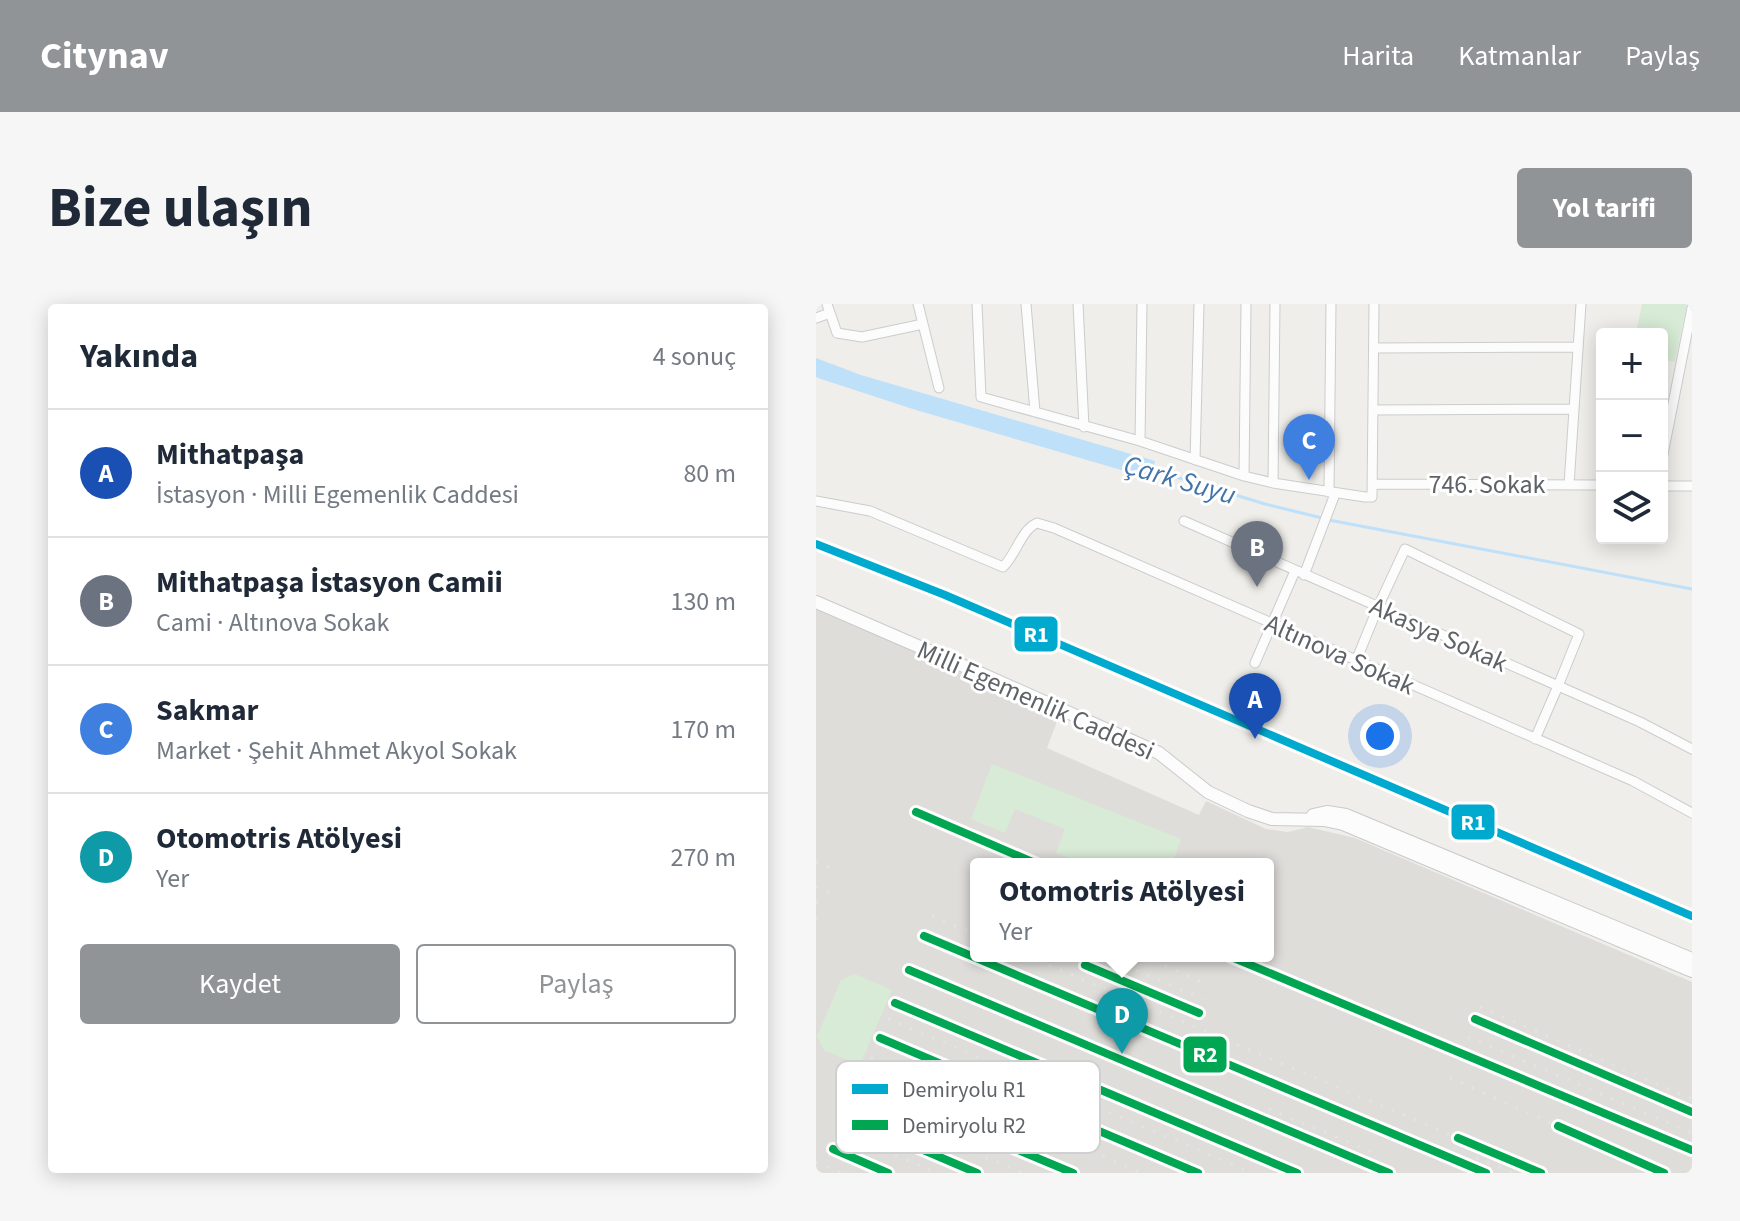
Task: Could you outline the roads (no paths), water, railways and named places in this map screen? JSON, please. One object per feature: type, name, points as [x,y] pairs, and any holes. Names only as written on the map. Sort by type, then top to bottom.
[{"type":"main road","name":"Milli Egemenlik Caddesi","points":[[816,602],[1159,753],[1208,792],[1248,811],[1272,819],[1324,820],[1343,824],[1692,971]]},
{"type":"main road","name":"Milli Egemenlik Caddesi","points":[[1294,819],[1327,812],[1346,815],[1692,959]]},
{"type":"street","points":[[918,304],[939,388]]},
{"type":"street","points":[[977,304],[981,397],[1140,441],[1244,476],[1332,495],[1372,497],[1374,304]]},
{"type":"street","points":[[1026,304],[1035,412]]},
{"type":"street","points":[[1078,304],[1084,427]]},
{"type":"street","points":[[1140,441],[1142,304]]},
{"type":"street","points":[[1195,460],[1199,304]]},
{"type":"street","points":[[1244,476],[1246,304]]},
{"type":"street","points":[[1273,483],[1275,304]]},
{"type":"street","points":[[1255,663],[1271,624],[1323,528],[1332,495],[1331,304]]},
{"type":"street","points":[[1569,485],[1581,304]]},
{"type":"street","points":[[816,318],[829,308],[837,333],[862,337],[923,324]]},
{"type":"street","points":[[1668,429],[1692,308]]},
{"type":"street","points":[[1374,348],[1578,347]]},
{"type":"street","points":[[1373,410],[1574,409]]},
{"type":"street","name":"746. Sokak","points":[[1372,484],[1596,485]]},
{"type":"street","points":[[1668,486],[1692,486]]},
{"type":"street","name":"Altınova Sokak","points":[[816,501],[870,511],[1003,567],[1011,560],[1030,526],[1037,523],[1054,528],[1633,781],[1692,813]]},
{"type":"street","name":"Akasya Sokak","points":[[1184,521],[1640,722],[1692,749]]},
{"type":"street","points":[[1356,661],[1405,549],[1579,634],[1535,739]]},
{"type":"water","points":[[816,358],[861,375],[1131,454],[1134,458],[1139,456],[1155,461],[1152,479],[821,379],[816,377]]},
{"type":"waterway","name":"Çark Suyu","points":[[1153,470],[1322,518]]},
{"type":"waterway","name":"Çark Suyu","points":[[1329,520],[1692,589]]},
{"type":"railway","points":[[916,812],[1023,858]]},
{"type":"railway","points":[[816,862],[838,871]]},
{"type":"railway","points":[[816,887],[829,892]]},
{"type":"railway","points":[[816,902],[823,905]]},
{"type":"railway","points":[[932,916],[970,932]]},
{"type":"railway","points":[[924,936],[970,955]]},
{"type":"railway","points":[[986,962],[1486,1173]]},
{"type":"railway","points":[[1041,962],[1541,1173]]},
{"type":"railway","points":[[1117,962],[1203,999]]},
{"type":"railway","points":[[1156,962],[1208,985]]},
{"type":"railway","points":[[1221,962],[1237,969]]},
{"type":"railway","points":[[1243,962],[1692,1150]]},
{"type":"railway","points":[[1085,965],[1199,1013]]},
{"type":"railway","points":[[909,970],[1389,1173]]},
{"type":"railway","points":[[895,1003],[1032,1061]]},
{"type":"railway","points":[[1480,1007],[1692,1099]]},
{"type":"railway","points":[[888,1019],[988,1061]]},
{"type":"railway","points":[[1475,1019],[1692,1112]]},
{"type":"railway","points":[[1468,1037],[1692,1133]]},
{"type":"railway","points":[[880,1038],[934,1061]]},
{"type":"railway","points":[[871,1058],[878,1061]]},
{"type":"railway","points":[[1450,1078],[1664,1173]]},
{"type":"railway","points":[[1100,1090],[1297,1173]]},
{"type":"railway","points":[[1100,1108],[1253,1173]]},
{"type":"railway","points":[[1269,1109],[1379,1155]]},
{"type":"railway","points":[[1100,1131],[1198,1173]]},
{"type":"railway","points":[[842,1153],[888,1173]]},
{"type":"railway","points":[[890,1153],[938,1173]]},
{"type":"railway","points":[[930,1153],[977,1173]]},
{"type":"railway","points":[[976,1153],[1023,1173]]},
{"type":"railway","points":[[1025,1153],[1073,1173]]},
{"type":"railway","points":[[1095,1153],[1142,1173]]},
{"type":"railway","points":[[1476,1158],[1513,1173]]},
{"type":"railway","points":[[816,1162],[842,1173]]},
{"type":"rail line","name":"R1","points":[[816,544],[945,595],[1692,916]]},
{"type":"rail line","name":"R2","points":[[916,812],[1023,858]]},
{"type":"rail line","name":"R2","points":[[924,936],[970,955]]},
{"type":"rail line","name":"R2","points":[[986,962],[1486,1173]]},
{"type":"rail line","name":"R2","points":[[1243,962],[1692,1150]]},
{"type":"rail line","name":"R2","points":[[1085,965],[1199,1013]]},
{"type":"rail line","name":"R2","points":[[909,970],[1389,1173]]},
{"type":"rail line","name":"R2","points":[[895,1003],[1032,1061]]},
{"type":"rail line","name":"R2","points":[[1475,1019],[1692,1112]]},
{"type":"rail line","name":"R2","points":[[880,1038],[934,1061]]},
{"type":"rail line","name":"R2","points":[[1100,1090],[1297,1173]]},
{"type":"rail line","name":"R2","points":[[1558,1126],[1664,1173]]},
{"type":"rail line","name":"R2","points":[[1100,1131],[1198,1173]]},
{"type":"rail line","name":"R2","points":[[1458,1138],[1541,1173]]},
{"type":"rail line","name":"R2","points":[[842,1153],[888,1173]]},
{"type":"rail line","name":"R2","points":[[930,1153],[977,1173]]},
{"type":"rail line","name":"R2","points":[[1025,1153],[1073,1173]]},
{"type":"place","name":"Sakmar","points":[[1309,480]]},
{"type":"place","name":"Mithatpaşa İstasyon Camii","points":[[1257,587]]},
{"type":"place","name":"Mithatpaşa","points":[[1255,739]]},
{"type":"place","name":"Otomotris Atölyesi","points":[[1122,1054]]}]
